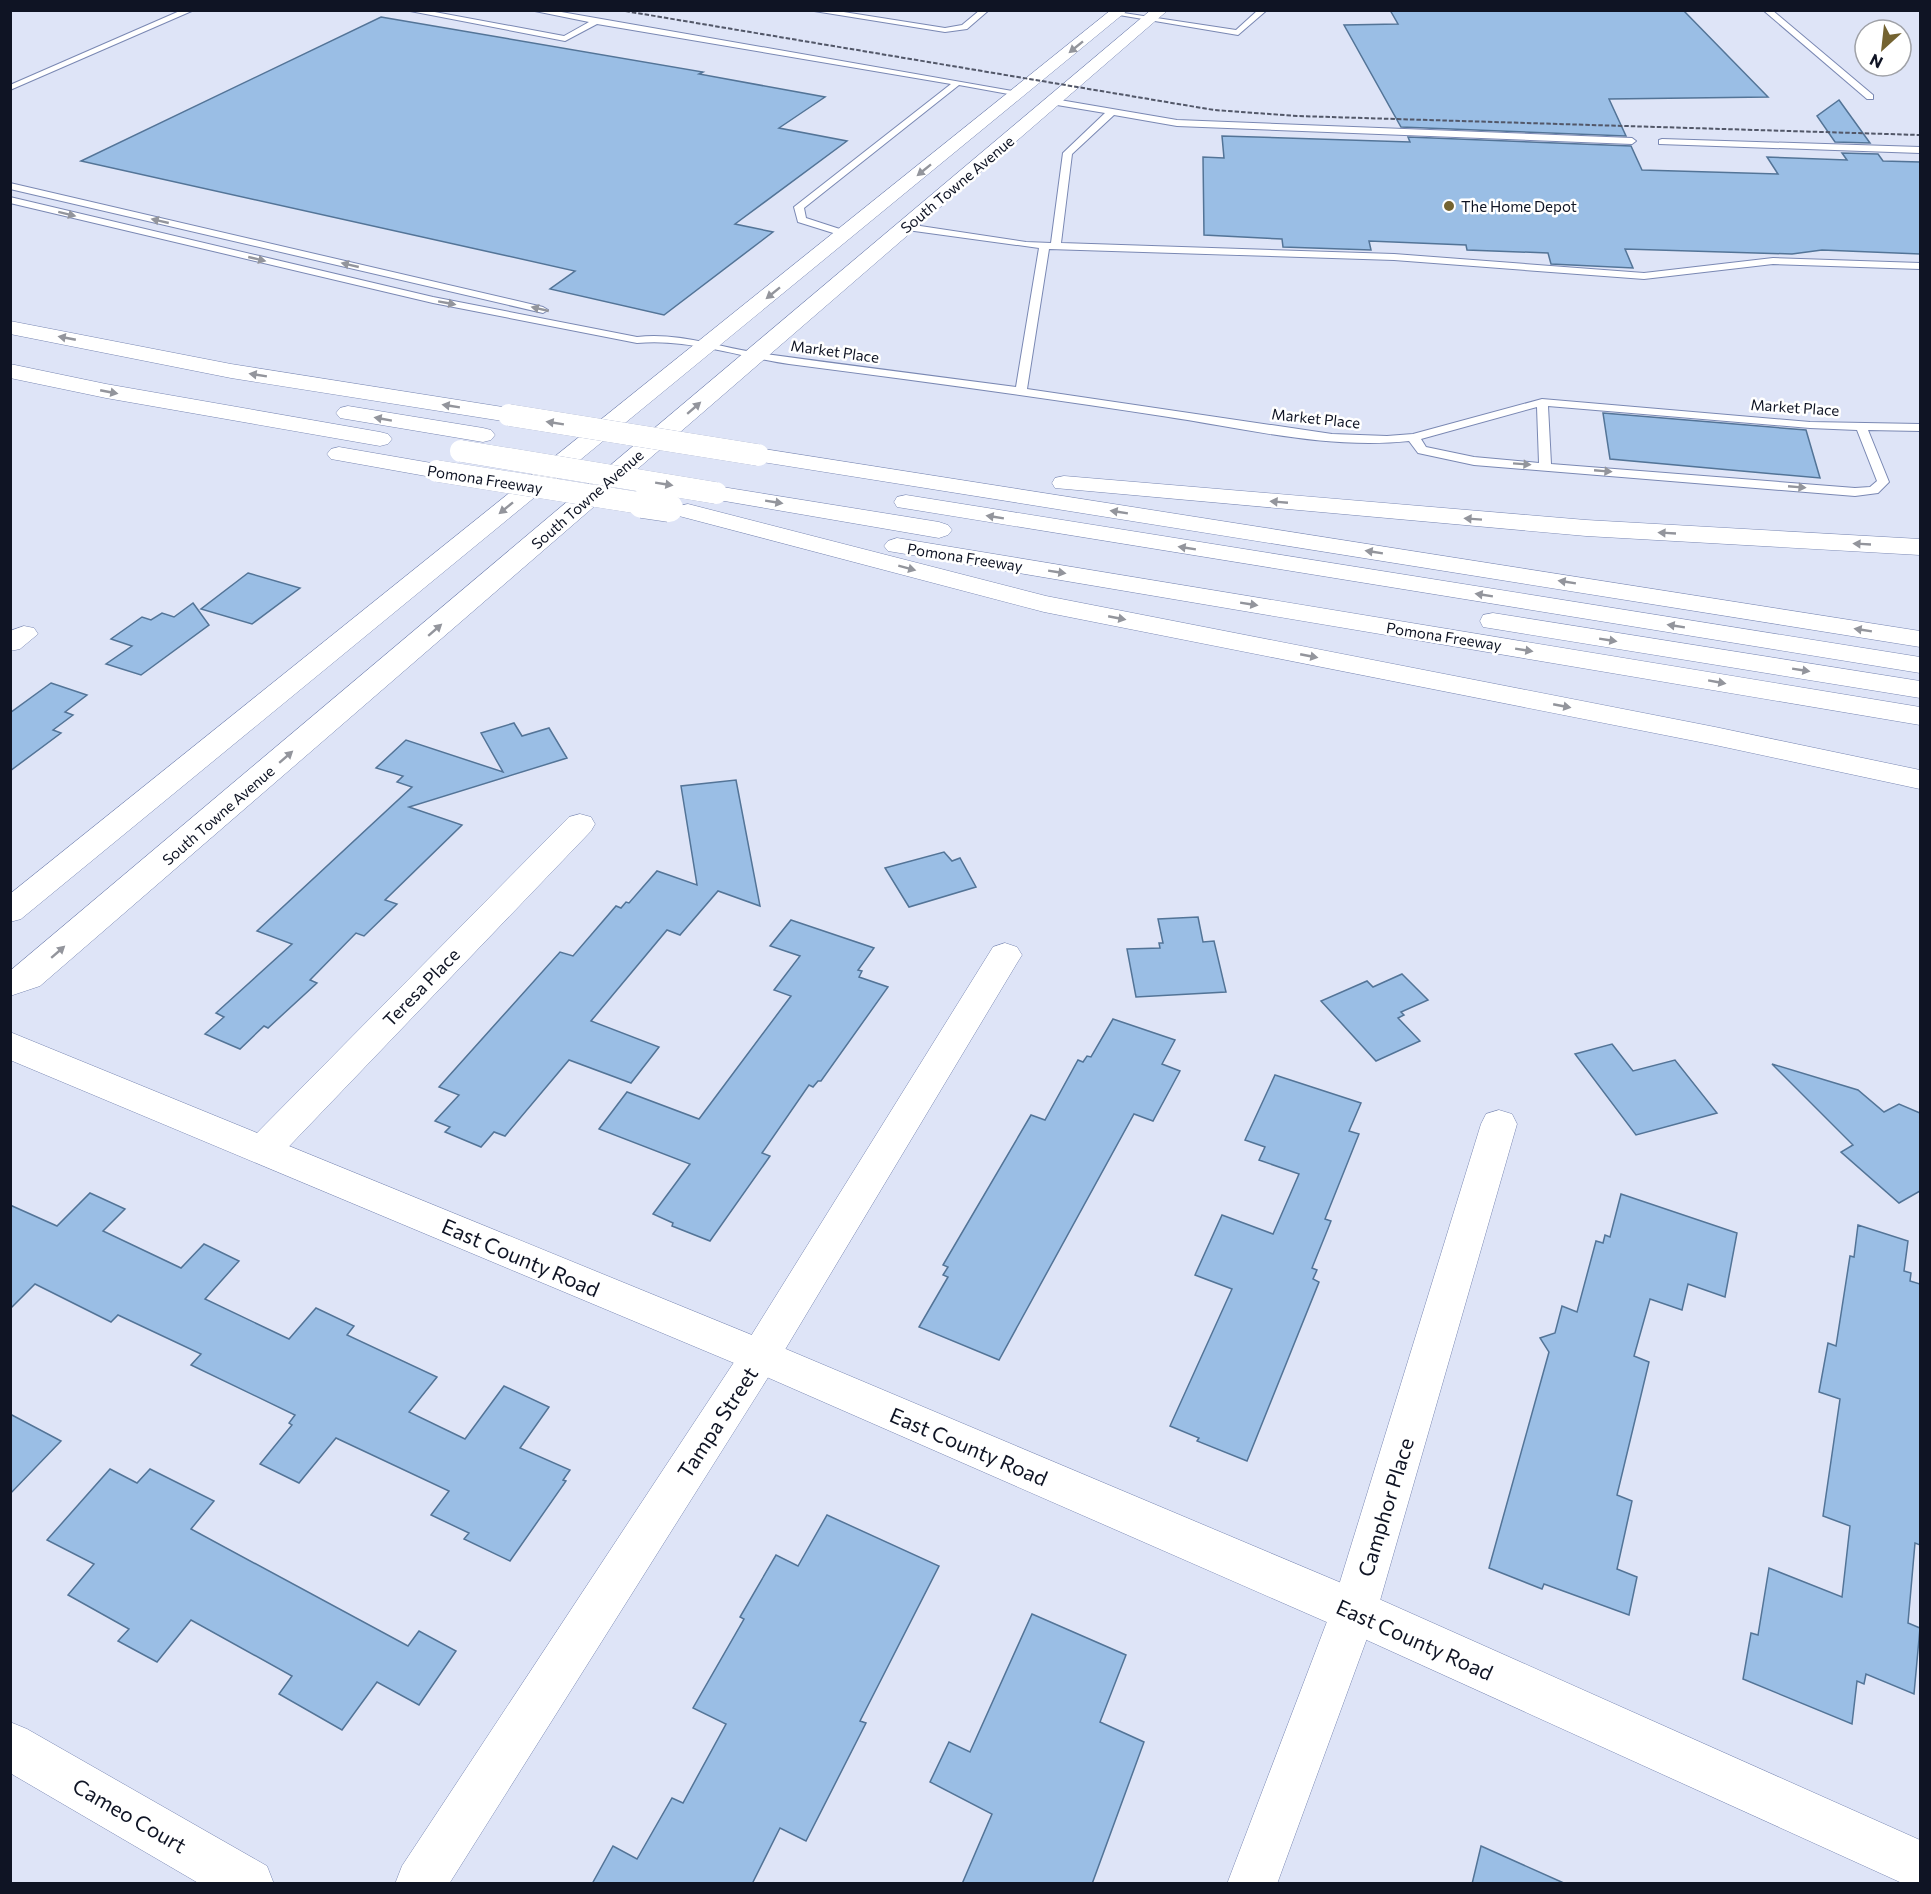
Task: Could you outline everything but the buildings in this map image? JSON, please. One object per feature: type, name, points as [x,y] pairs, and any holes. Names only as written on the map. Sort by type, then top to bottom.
[{"type":"main road","name":"South Towne Avenue","points":[[10,911],[1119,12]]},
{"type":"main road","name":"South Towne Avenue","points":[[10,984],[28,977],[1155,15]]},
{"type":"main road","points":[[10,327],[231,371],[1920,639]]},
{"type":"main road","points":[[10,351],[233,393],[483,435],[1920,665]]},
{"type":"main road","points":[[10,371],[246,417],[1920,690]]},
{"type":"main road","name":"Pomona Freeway","points":[[10,388],[213,431],[437,471],[1920,716]]},
{"type":"main road","points":[[758,455],[1422,515],[1920,547]]},
{"type":"main road","points":[[688,511],[1044,604],[1703,734],[1920,780]]},
{"type":"main road","name":"Teresa Place","points":[[263,1150],[580,824]]},
{"type":"main road","name":"Tampa Street","points":[[420,1884],[760,1356],[1005,955]]},
{"type":"main road","name":"East County Road","points":[[10,1045],[760,1356],[1354,1611],[1920,1865]]},
{"type":"main road","name":"Camphor Place","points":[[1252,1884],[1354,1611],[1499,1124]]},
{"type":"main road","name":"Cameo Court","points":[[10,1746],[249,1884]]},
{"type":"lane","points":[[10,88],[190,10]]},
{"type":"lane","points":[[409,10],[565,39],[596,21]]},
{"type":"lane","points":[[534,10],[1020,93]]},
{"type":"lane","points":[[812,10],[945,30],[964,27],[985,10]]},
{"type":"lane","points":[[1119,12],[1155,15],[1238,33],[1263,10]]},
{"type":"lane","points":[[1767,10],[1870,97]]},
{"type":"lane","points":[[846,234],[801,220],[800,207],[958,82]]},
{"type":"lane","points":[[1054,102],[1177,123],[1632,141]]},
{"type":"lane","points":[[1021,391],[1068,153],[1112,112]]},
{"type":"lane","points":[[1662,142],[1920,150]]},
{"type":"lane","points":[[10,186],[603,321]]},
{"type":"lane","points":[[10,200],[434,300],[637,340],[656,338]]},
{"type":"lane","points":[[907,227],[1026,244],[1394,257],[1644,276],[1773,261],[1920,266]]},
{"type":"lane","points":[[636,328],[646,330],[656,338]]},
{"type":"lane","name":"Market Place","points":[[656,338],[708,345],[755,356],[1021,391],[1332,438],[1387,440],[1414,437],[1542,402],[1810,425],[1920,428]]},
{"type":"lane","points":[[1542,402],[1545,465]]},
{"type":"lane","points":[[1414,437],[1417,446],[1422,450],[1474,461],[1855,492],[1874,490],[1882,482],[1861,426]]},
{"type":"railway","points":[[619,10],[1214,110],[1297,116],[1920,135]]},
{"type":"place","name":"The Home Depot","points":[[1449,206]]}]
